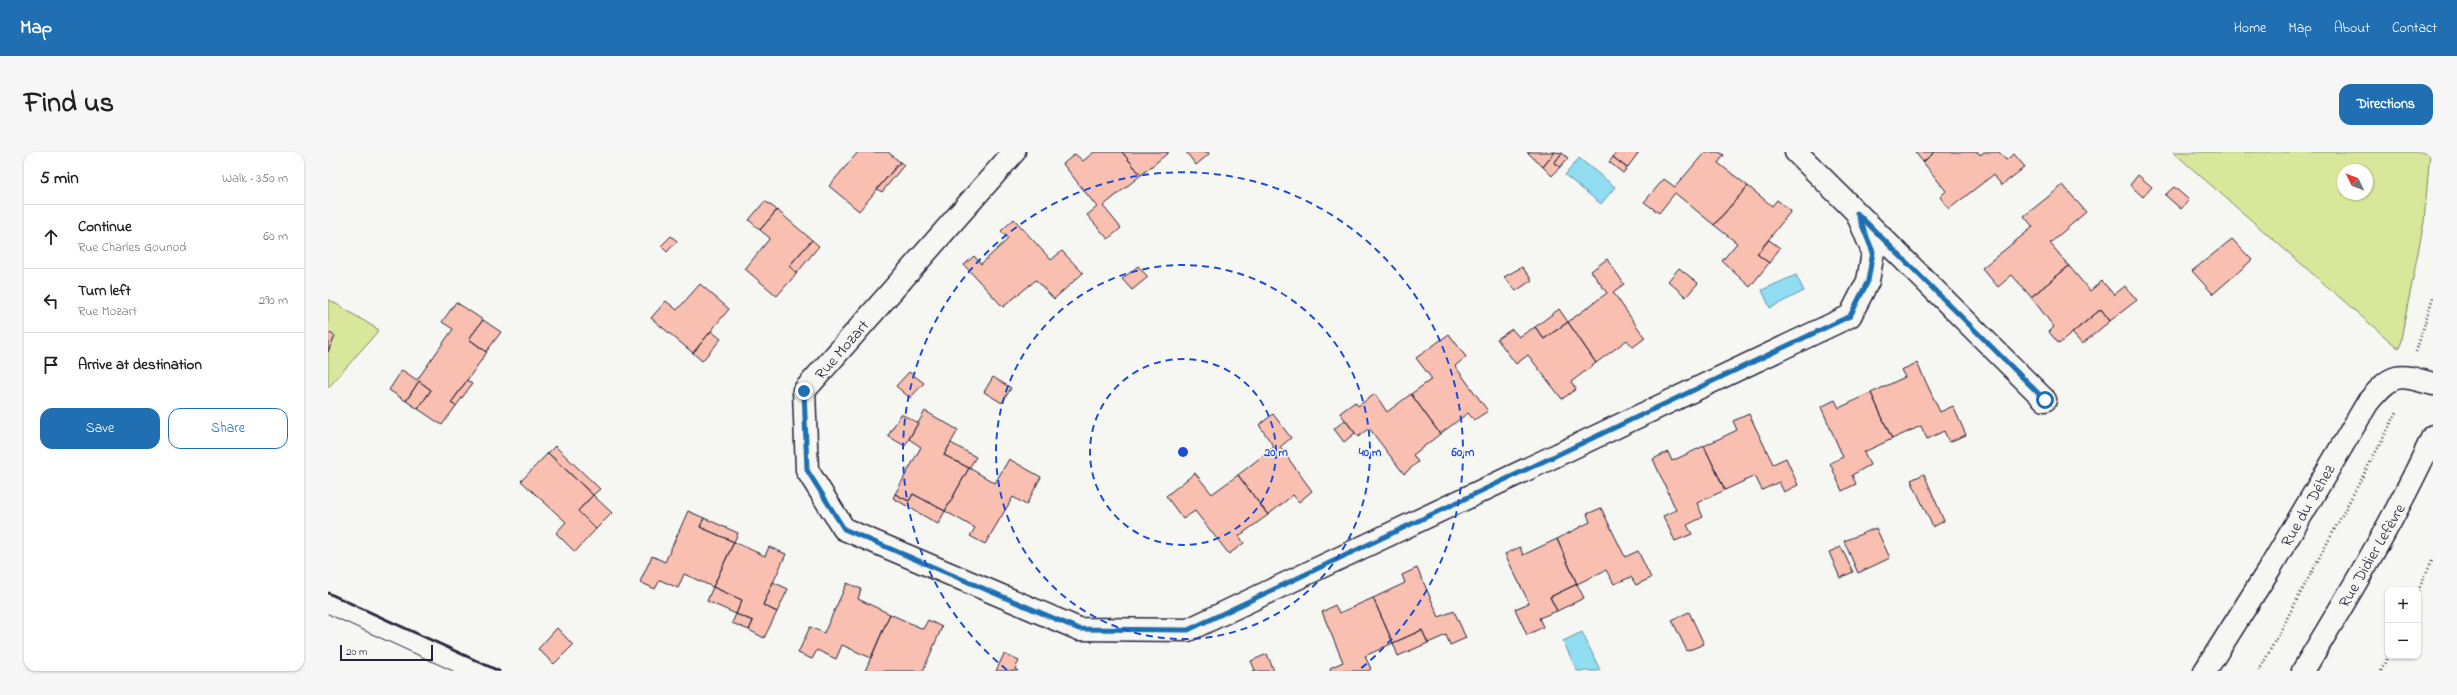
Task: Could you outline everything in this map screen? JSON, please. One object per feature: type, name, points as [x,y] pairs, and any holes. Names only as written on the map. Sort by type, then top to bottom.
[{"type":"street","name":"Rue Mozart","points":[[1014,152],[804,391],[807,470],[844,529],[1079,629],[1188,630],[1850,316],[1868,281],[1873,252],[1857,213]]},
{"type":"street","points":[[1796,152],[2045,400]]},
{"type":"street","points":[[2409,376],[2433,384]]},
{"type":"street","name":"Rue du Déhez","points":[[2205,671],[2270,568],[2368,402],[2386,381],[2409,376]]},
{"type":"street","name":"Rue Didier Lefèvre","points":[[2303,671],[2381,540],[2402,502],[2433,436]]},
{"type":"path","points":[[2259,671],[2396,417],[2433,297]]},
{"type":"path","points":[[2420,587],[2433,559]]},
{"type":"path","points":[[2381,671],[2387,659]]},
{"type":"green space","points":[[2173,152],[2430,152],[2424,222],[2399,349]]},
{"type":"green space","points":[[328,299],[379,330],[328,388]]},
{"type":"water","points":[[1579,158],[1615,187],[1601,204],[1565,175]]},
{"type":"water","points":[[1796,275],[1804,291],[1770,308],[1762,290]]},
{"type":"water","points":[[1582,632],[1600,670],[1577,671],[1563,641]]},
{"type":"building","points":[[858,152],[888,152],[900,162],[859,211],[829,186]]},
{"type":"building","points":[[1094,152],[1122,152],[1141,175],[1103,206],[1121,228],[1108,239],[1087,215],[1097,207],[1063,164],[1075,154],[1083,161]]},
{"type":"building","points":[[1122,152],[1169,152],[1141,175]]},
{"type":"building","points":[[1186,152],[1208,152],[1209,154],[1196,165]]},
{"type":"building","points":[[1527,152],[1555,152],[1543,167]]},
{"type":"building","points":[[1555,152],[1562,153],[1554,163],[1560,167],[1552,176],[1543,167]]},
{"type":"building","points":[[1616,152],[1639,152],[1627,168],[1613,157]]},
{"type":"building","points":[[1705,152],[1719,152],[1724,155],[1718,163],[1748,186],[1714,225],[1675,193],[1659,213],[1644,202],[1664,179],[1675,187]]},
{"type":"building","points":[[1915,152],[1935,152],[1923,162]]},
{"type":"building","points":[[1935,152],[1978,152],[1980,155],[1984,152],[1999,152],[2006,160],[2014,154],[2025,167],[2002,185],[1993,175],[1949,209],[1940,197],[1946,191],[1923,162]]},
{"type":"building","points":[[1562,153],[1568,158],[1560,167],[1554,163]]},
{"type":"building","points":[[1613,157],[1627,168],[1623,173],[1609,162]]},
{"type":"building","points":[[900,162],[904,165],[882,192],[877,189]]},
{"type":"building","points":[[2138,175],[2152,187],[2143,197],[2130,185]]},
{"type":"building","points":[[2063,185],[2086,212],[2050,243],[2069,266],[2031,297],[2012,275],[1998,287],[1982,268],[2033,227],[2024,216]]},
{"type":"building","points":[[1748,186],[1772,206],[1777,200],[1791,211],[1757,254],[1769,263],[1750,287],[1722,261],[1737,243],[1714,225]]},
{"type":"building","points":[[2174,187],[2189,200],[2181,209],[2165,195]]},
{"type":"building","points":[[765,201],[777,210],[760,230],[749,220]]},
{"type":"building","points":[[777,210],[812,240],[789,266],[797,273],[777,296],[745,269],[770,238],[760,230]]},
{"type":"building","points":[[1014,219],[1051,260],[1062,251],[1083,273],[1054,299],[1036,280],[1003,307],[964,265],[974,256],[981,264],[1008,239],[1001,231]]},
{"type":"building","points":[[671,236],[677,241],[667,252],[661,246]]},
{"type":"building","points":[[2232,239],[2252,260],[2213,294],[2192,271]]},
{"type":"building","points":[[812,240],[819,246],[797,273],[789,266]]},
{"type":"building","points":[[1769,240],[1780,248],[1769,263],[1757,254]]},
{"type":"building","points":[[1607,259],[1624,284],[1613,292],[1645,338],[1633,347],[1627,340],[1596,363],[1568,322],[1607,293],[1591,271]]},
{"type":"building","points":[[1138,266],[1148,277],[1132,290],[1122,279]]},
{"type":"building","points":[[2069,266],[2090,291],[2102,281],[2114,295],[2125,286],[2137,300],[2110,321],[2101,309],[2059,344],[2049,332],[2054,327],[2031,297]]},
{"type":"building","points":[[1522,267],[1532,280],[1516,291],[1504,277]]},
{"type":"building","points":[[1679,268],[1698,283],[1686,297],[1668,281]]},
{"type":"building","points":[[700,284],[729,309],[693,353],[651,318],[666,301],[677,310]]},
{"type":"building","points":[[456,302],[483,320],[469,339],[487,352],[451,403],[456,406],[442,425],[418,409],[431,390],[419,381],[406,401],[389,390],[402,370],[417,380],[453,329],[442,322]]},
{"type":"building","points":[[1559,309],[1568,322],[1544,339],[1535,327]]},
{"type":"building","points":[[2101,309],[2110,321],[2082,344],[2072,333]]},
{"type":"building","points":[[483,320],[501,332],[486,352],[469,339]]},
{"type":"building","points":[[1568,322],[1596,363],[1571,382],[1576,389],[1562,399],[1528,355],[1516,364],[1497,339],[1512,329],[1519,337],[1535,327],[1544,339]]},
{"type":"building","points":[[711,331],[721,339],[702,361],[693,353]]},
{"type":"building","points":[[328,332],[335,336],[328,352]]},
{"type":"building","points":[[1449,334],[1466,357],[1455,366],[1488,411],[1474,420],[1468,413],[1440,434],[1411,394],[1432,379],[1416,358]]},
{"type":"building","points":[[1917,363],[1940,412],[1953,406],[1966,435],[1949,442],[1944,431],[1927,439],[1921,426],[1892,439],[1871,393],[1905,377],[1901,370]]},
{"type":"building","points":[[909,372],[924,383],[910,398],[896,386]]},
{"type":"building","points":[[993,377],[1011,388],[1002,403],[984,392]]},
{"type":"building","points":[[467,380],[472,384],[456,406],[451,403]]},
{"type":"building","points":[[419,381],[431,390],[418,409],[406,401]]},
{"type":"building","points":[[1871,393],[1892,439],[1864,452],[1870,465],[1852,475],[1856,484],[1842,491],[1830,463],[1843,457],[1821,407],[1835,400],[1839,408]]},
{"type":"building","points":[[1375,394],[1387,412],[1411,394],[1440,434],[1413,455],[1418,462],[1404,474],[1369,428],[1358,437],[1340,413],[1355,402],[1358,406]]},
{"type":"building","points":[[925,411],[958,430],[944,455],[969,468],[945,511],[913,494],[909,501],[895,494],[921,447],[909,439]]},
{"type":"building","points":[[901,414],[918,423],[905,446],[888,436]]},
{"type":"building","points":[[1273,414],[1291,438],[1280,447],[1312,491],[1299,502],[1293,495],[1268,515],[1238,475],[1274,447],[1259,425]]},
{"type":"building","points":[[1749,414],[1773,464],[1786,458],[1798,485],[1784,492],[1779,482],[1762,490],[1755,476],[1725,490],[1704,446],[1737,430],[1733,421]]},
{"type":"building","points":[[1345,420],[1355,433],[1344,442],[1334,429]]},
{"type":"building","points":[[951,443],[976,457],[969,468],[944,455]]},
{"type":"building","points":[[555,446],[600,489],[593,495],[548,453]]},
{"type":"building","points":[[1704,446],[1725,490],[1697,503],[1703,517],[1687,525],[1692,534],[1675,541],[1663,516],[1676,510],[1653,459],[1668,452],[1672,461]]},
{"type":"building","points":[[548,453],[593,495],[578,511],[596,529],[575,552],[556,533],[566,522],[521,481]]},
{"type":"building","points":[[1009,459],[1041,477],[1026,505],[1013,497],[985,544],[970,536],[975,528],[945,511],[969,468],[995,483]]},
{"type":"building","points":[[1195,473],[1212,494],[1238,475],[1268,515],[1239,536],[1244,543],[1229,554],[1195,511],[1183,519],[1166,496]]},
{"type":"building","points":[[1924,474],[1944,521],[1933,527],[1911,480]]},
{"type":"building","points":[[895,494],[909,501],[913,494],[945,511],[938,524],[893,498]]},
{"type":"building","points":[[593,495],[612,513],[596,529],[578,511]]},
{"type":"building","points":[[1601,508],[1625,557],[1638,551],[1651,578],[1636,585],[1631,577],[1614,584],[1606,570],[1577,584],[1557,539],[1590,522],[1587,514]]},
{"type":"building","points":[[688,511],[704,518],[700,527],[734,542],[713,587],[684,574],[678,588],[660,580],[655,589],[640,582],[652,556],[665,562]]},
{"type":"building","points":[[704,518],[738,533],[734,542],[700,527]]},
{"type":"building","points":[[1876,528],[1890,558],[1858,573],[1844,541]]},
{"type":"building","points":[[1557,539],[1577,584],[1550,597],[1557,611],[1539,618],[1543,627],[1527,635],[1515,609],[1529,603],[1505,554],[1520,547],[1523,555]]},
{"type":"building","points":[[734,542],[765,556],[769,547],[786,554],[763,605],[777,612],[764,638],[749,630],[753,621],[736,614],[742,600],[713,587]]},
{"type":"building","points":[[1841,547],[1853,572],[1840,578],[1829,552]]},
{"type":"building","points":[[1417,568],[1439,617],[1454,611],[1466,638],[1450,645],[1446,635],[1428,643],[1422,630],[1393,643],[1373,598],[1405,583],[1402,575]]},
{"type":"building","points":[[773,582],[788,589],[777,612],[763,605]]},
{"type":"building","points":[[847,583],[861,589],[858,599],[890,614],[871,658],[842,645],[836,659],[817,650],[812,659],[798,653],[810,627],[824,633]]},
{"type":"building","points":[[1577,584],[1584,598],[1557,611],[1550,597]]},
{"type":"building","points":[[713,587],[742,600],[736,614],[707,601]]},
{"type":"building","points":[[1373,598],[1393,643],[1365,656],[1371,669],[1368,671],[1331,671],[1330,668],[1343,662],[1322,612],[1335,605],[1339,613]]},
{"type":"building","points":[[1689,612],[1704,644],[1687,651],[1672,620]]},
{"type":"building","points":[[736,614],[753,621],[749,630],[732,623]]},
{"type":"building","points":[[890,614],[923,629],[928,620],[942,627],[923,671],[865,671]]},
{"type":"building","points":[[557,628],[573,645],[554,664],[538,649]]},
{"type":"building","points":[[1422,630],[1428,643],[1398,656],[1393,643]]},
{"type":"building","points":[[1004,654],[1019,661],[1015,669],[1018,671],[996,671]]},
{"type":"building","points":[[1267,654],[1274,671],[1253,671],[1255,670],[1251,661]]},
{"type":"tram line","points":[[328,614],[453,671]]},
{"type":"railway","points":[[328,593],[499,671]]},
{"type":"route","points":[[804,391],[807,470],[844,529],[1079,629],[1188,630],[1850,316],[1868,281],[1873,252],[1857,213],[2045,400]]}]
